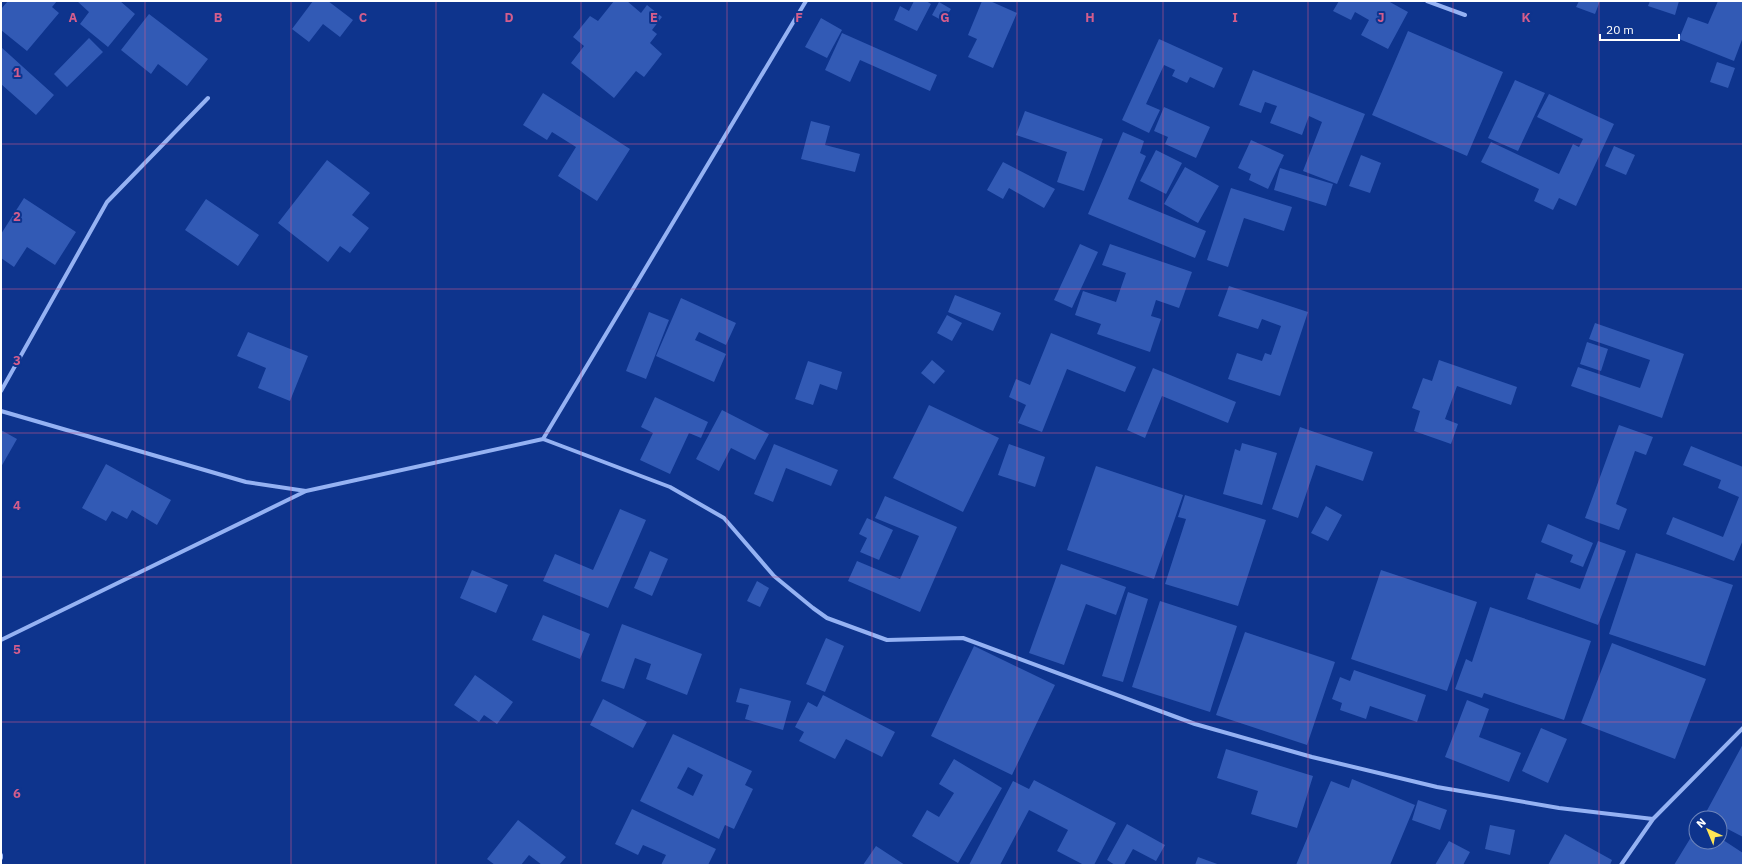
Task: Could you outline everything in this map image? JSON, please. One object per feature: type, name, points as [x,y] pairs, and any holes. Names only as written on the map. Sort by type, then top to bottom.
[{"type":"street","points":[[544,439],[806,1]]},
{"type":"street","points":[[1427,1],[1465,15]]},
{"type":"street","points":[[1,391],[107,202],[208,98]]},
{"type":"street","points":[[1,411],[246,482],[306,491]]},
{"type":"street","points":[[1,640],[306,491],[544,439],[670,487],[724,518],[774,576],[826,618],[887,640],[964,638],[1194,724],[1312,757],[1452,789],[1560,808],[1652,819]]},
{"type":"street","points":[[1621,865],[1652,819],[1743,728]]},
{"type":"building","points":[[8,1],[57,1],[52,7],[59,13],[27,51],[1,30],[1,9]]},
{"type":"building","points":[[77,1],[120,1],[135,14],[108,47],[80,24],[89,12]]},
{"type":"building","points":[[313,1],[328,1],[353,20],[340,37],[323,24],[309,42],[292,29]]},
{"type":"building","points":[[614,1],[627,1],[641,13],[647,5],[662,17],[652,30],[657,34],[650,43],[662,54],[644,77],[636,71],[614,98],[571,63],[584,46],[573,37],[590,16],[598,21]]},
{"type":"building","points":[[914,1],[926,1],[931,4],[917,31],[894,20],[900,6],[909,11]]},
{"type":"building","points":[[982,1],[990,1],[1017,13],[993,68],[968,57],[977,39],[968,35]]},
{"type":"building","points":[[1339,1],[1388,1],[1408,12],[1388,49],[1361,35],[1369,20],[1355,12],[1351,20],[1333,11]]},
{"type":"building","points":[[1579,1],[1600,1],[1595,14],[1576,7]]},
{"type":"building","points":[[1650,1],[1679,1],[1675,15],[1648,6]]},
{"type":"building","points":[[1718,1],[1743,1],[1743,37],[1734,61],[1679,39],[1688,17],[1708,24]]},
{"type":"building","points":[[939,2],[951,9],[943,21],[932,15]]},
{"type":"building","points":[[149,14],[208,59],[187,86],[158,64],[151,74],[121,50]]},
{"type":"building","points":[[821,18],[842,30],[827,58],[805,47]]},
{"type":"building","points":[[1408,31],[1503,72],[1467,156],[1372,115]]},
{"type":"building","points":[[842,33],[937,75],[930,91],[860,60],[850,82],[825,70]]},
{"type":"building","points":[[89,38],[103,52],[67,87],[54,74]]},
{"type":"building","points":[[1159,39],[1223,68],[1214,88],[1190,77],[1187,83],[1172,76],[1175,70],[1164,65],[1146,104],[1160,110],[1149,133],[1122,120]]},
{"type":"building","points":[[1,47],[54,95],[36,115],[1,84]]},
{"type":"building","points":[[1717,62],[1735,68],[1728,88],[1710,82]]},
{"type":"building","points":[[1253,70],[1365,114],[1337,184],[1303,171],[1322,122],[1309,116],[1302,135],[1270,123],[1277,106],[1265,102],[1261,113],[1239,105]]},
{"type":"building","points":[[1515,80],[1545,93],[1518,151],[1488,138]]},
{"type":"building","points":[[543,93],[630,149],[597,201],[558,176],[576,147],[552,132],[547,140],[523,125]]},
{"type":"building","points":[[1549,94],[1614,124],[1576,206],[1559,198],[1553,210],[1534,201],[1539,189],[1481,162],[1491,142],[1559,174],[1573,144],[1579,147],[1583,139],[1537,117]]},
{"type":"building","points":[[1164,107],[1210,127],[1196,158],[1165,144],[1168,137],[1154,131]]},
{"type":"building","points":[[1025,111],[1103,139],[1084,191],[1057,182],[1067,152],[1016,135]]},
{"type":"building","points":[[811,121],[830,126],[825,145],[860,154],[855,172],[801,159]]},
{"type":"building","points":[[1123,132],[1144,141],[1140,153],[1146,156],[1128,199],[1206,231],[1195,258],[1088,214]]},
{"type":"building","points":[[1251,140],[1284,155],[1268,189],[1249,180],[1251,174],[1238,168]]},
{"type":"building","points":[[1614,146],[1635,155],[1626,175],[1605,166]]},
{"type":"building","points":[[1156,150],[1182,163],[1166,194],[1140,181]]},
{"type":"building","points":[[1361,155],[1381,163],[1370,193],[1349,186]]},
{"type":"building","points":[[327,160],[370,193],[352,215],[369,228],[350,253],[340,246],[328,262],[278,223]]},
{"type":"building","points":[[1003,162],[1055,189],[1044,208],[1009,188],[1003,199],[987,190]]},
{"type":"building","points":[[1185,167],[1219,186],[1198,223],[1164,204]]},
{"type":"building","points":[[1280,168],[1333,184],[1326,206],[1274,190]]},
{"type":"building","points":[[1231,188],[1292,207],[1284,231],[1244,218],[1228,267],[1207,260]]},
{"type":"building","points":[[24,198],[76,232],[55,265],[27,247],[14,267],[1,258],[1,234]]},
{"type":"building","points":[[206,199],[259,235],[238,266],[185,230]]},
{"type":"building","points":[[1080,244],[1098,252],[1072,308],[1054,300]]},
{"type":"building","points":[[1110,244],[1192,272],[1179,308],[1156,300],[1151,316],[1161,319],[1150,352],[1097,334],[1101,324],[1075,315],[1083,291],[1116,302],[1126,273],[1102,265]]},
{"type":"building","points":[[1229,286],[1308,312],[1280,396],[1228,379],[1237,353],[1262,361],[1265,353],[1271,355],[1281,326],[1262,319],[1258,329],[1218,316]]},
{"type":"building","points":[[955,295],[1001,313],[993,331],[948,312]]},
{"type":"building","points":[[681,298],[736,323],[726,345],[699,332],[695,340],[726,354],[714,382],[656,356]]},
{"type":"building","points":[[649,312],[669,320],[646,379],[626,371]]},
{"type":"building","points":[[947,315],[962,323],[952,341],[937,333]]},
{"type":"building","points":[[1595,323],[1684,354],[1662,418],[1571,386],[1578,367],[1640,388],[1650,360],[1589,339]]},
{"type":"building","points":[[248,332],[308,356],[290,401],[258,388],[266,368],[237,356]]},
{"type":"building","points":[[1051,333],[1136,367],[1125,392],[1067,369],[1042,432],[1018,423],[1026,405],[1009,397],[1016,379],[1030,385]]},
{"type":"building","points":[[1587,342],[1608,349],[1601,371],[1580,364]]},
{"type":"building","points":[[932,360],[945,371],[934,384],[921,373]]},
{"type":"building","points":[[1439,360],[1517,387],[1511,405],[1457,386],[1445,419],[1458,424],[1451,444],[1414,431],[1420,411],[1412,408],[1423,378],[1432,381]]},
{"type":"building","points":[[808,361],[842,372],[837,390],[820,384],[813,405],[795,399]]},
{"type":"building","points":[[1153,368],[1236,402],[1228,423],[1162,396],[1145,438],[1127,430]]},
{"type":"building","points":[[655,397],[708,422],[701,438],[689,433],[670,474],[640,460],[653,433],[641,427]]},
{"type":"building","points":[[929,405],[999,438],[963,512],[893,478]]},
{"type":"building","points":[[722,410],[769,434],[755,460],[731,448],[719,471],[696,459]]},
{"type":"building","points":[[1619,425],[1653,437],[1646,455],[1635,451],[1616,504],[1627,509],[1619,530],[1585,518]]},
{"type":"building","points":[[1300,427],[1373,452],[1363,481],[1316,465],[1298,518],[1272,509]]},
{"type":"building","points":[[1,430],[17,439],[1,467]]},
{"type":"building","points":[[1242,443],[1277,453],[1262,505],[1223,494],[1235,449],[1240,451]]},
{"type":"building","points":[[774,444],[838,470],[831,486],[786,468],[773,502],[754,494]]},
{"type":"building","points":[[1009,444],[1045,457],[1035,487],[998,475]]},
{"type":"building","points":[[1691,446],[1743,467],[1743,540],[1734,561],[1666,534],[1673,517],[1723,537],[1739,497],[1718,488],[1721,480],[1683,465]]},
{"type":"building","points":[[106,464],[171,500],[157,525],[132,510],[127,519],[112,511],[106,521],[82,508]]},
{"type":"building","points":[[1096,466],[1183,495],[1154,579],[1067,550]]},
{"type":"building","points":[[1185,495],[1266,520],[1238,606],[1165,584],[1186,519],[1178,517]]},
{"type":"building","points":[[885,496],[957,527],[920,612],[848,581],[857,561],[900,579],[919,536],[875,518]]},
{"type":"building","points":[[1326,506],[1342,515],[1328,541],[1311,533]]},
{"type":"building","points":[[620,509],[646,520],[608,608],[543,581],[555,554],[593,570]]},
{"type":"building","points":[[867,518],[893,530],[879,560],[860,552],[867,538],[859,534]]},
{"type":"building","points":[[1548,524],[1593,543],[1583,567],[1570,562],[1573,555],[1541,542]]},
{"type":"building","points":[[1598,541],[1626,551],[1598,625],[1527,599],[1536,573],[1580,589]]},
{"type":"building","points":[[650,551],[668,559],[652,596],[634,588]]},
{"type":"building","points":[[1636,553],[1733,585],[1705,666],[1609,634]]},
{"type":"building","points":[[1061,564],[1126,587],[1116,615],[1086,604],[1064,665],[1029,653]]},
{"type":"building","points":[[472,570],[508,585],[496,613],[460,598]]},
{"type":"building","points":[[1381,570],[1477,602],[1447,691],[1351,659]]},
{"type":"building","points":[[757,581],[769,588],[760,607],[747,601]]},
{"type":"building","points":[[1128,592],[1148,599],[1123,682],[1102,676]]},
{"type":"building","points":[[1160,601],[1237,626],[1210,712],[1132,687]]},
{"type":"building","points":[[1490,607],[1591,641],[1564,720],[1484,693],[1482,698],[1455,689],[1466,659],[1472,662]]},
{"type":"building","points":[[543,615],[590,634],[580,659],[532,640]]},
{"type":"building","points":[[622,624],[702,654],[687,695],[646,679],[651,664],[635,658],[624,689],[601,681]]},
{"type":"building","points":[[1245,632],[1335,662],[1307,745],[1216,715]]},
{"type":"building","points":[[826,638],[844,646],[825,692],[806,684]]},
{"type":"building","points":[[1612,643],[1706,679],[1675,759],[1581,723]]},
{"type":"building","points":[[974,646],[1055,685],[1012,775],[931,736]]},
{"type":"building","points":[[1354,670],[1426,695],[1417,722],[1370,706],[1366,719],[1340,710],[1342,703],[1332,699],[1340,677],[1350,681]]},
{"type":"building","points":[[475,675],[513,702],[497,724],[484,715],[479,722],[454,705]]},
{"type":"building","points":[[740,688],[791,701],[783,730],[745,719],[749,705],[736,702]]},
{"type":"building","points":[[823,695],[895,732],[882,757],[846,739],[835,759],[799,741],[804,732],[795,727],[808,702],[817,707]]},
{"type":"building","points":[[603,699],[647,722],[633,748],[590,725]]},
{"type":"building","points":[[1467,700],[1489,709],[1479,737],[1521,753],[1509,782],[1445,757]]},
{"type":"building","points":[[1541,728],[1567,739],[1548,783],[1522,771]]},
{"type":"building","points":[[673,734],[752,771],[745,785],[753,789],[734,829],[725,825],[719,839],[640,801]],"holes":[[[688,767],[703,775],[693,796],[677,788]]]},
{"type":"building","points":[[1743,744],[1743,837],[1728,829],[1728,810],[1707,810]]},
{"type":"building","points":[[1226,749],[1313,776],[1297,828],[1251,814],[1258,791],[1217,778]]},
{"type":"building","points":[[954,759],[1002,788],[958,863],[912,836],[927,810],[939,817],[954,793],[939,784]]},
{"type":"building","points":[[1352,779],[1415,805],[1390,865],[1296,865],[1331,781],[1349,788]]},
{"type":"building","points":[[1034,780],[1116,823],[1094,865],[1084,865],[1057,851],[1068,830],[1029,810],[1000,865],[969,865],[1013,781],[1029,789]]},
{"type":"building","points":[[1418,800],[1447,810],[1440,830],[1412,820]]},
{"type":"building","points":[[632,809],[716,849],[708,865],[661,865],[666,855],[643,845],[638,855],[615,844]]},
{"type":"building","points":[[518,820],[566,857],[559,865],[542,865],[529,855],[521,865],[495,865],[487,859]]},
{"type":"building","points":[[1127,824],[1165,845],[1156,861],[1133,849],[1124,865],[1115,865],[1107,860]]},
{"type":"building","points":[[1490,825],[1515,830],[1510,855],[1485,849]]},
{"type":"building","points":[[1565,834],[1612,860],[1610,865],[1548,865]]},
{"type":"building","points":[[1449,841],[1470,852],[1463,865],[1435,865]]},
{"type":"building","points":[[1688,842],[1688,850],[1728,850],[1728,843],[1743,853],[1743,865],[1674,865]]},
{"type":"building","points":[[876,846],[905,865],[863,865]]},
{"type":"building","points":[[1198,857],[1220,865],[1195,865]]}]
